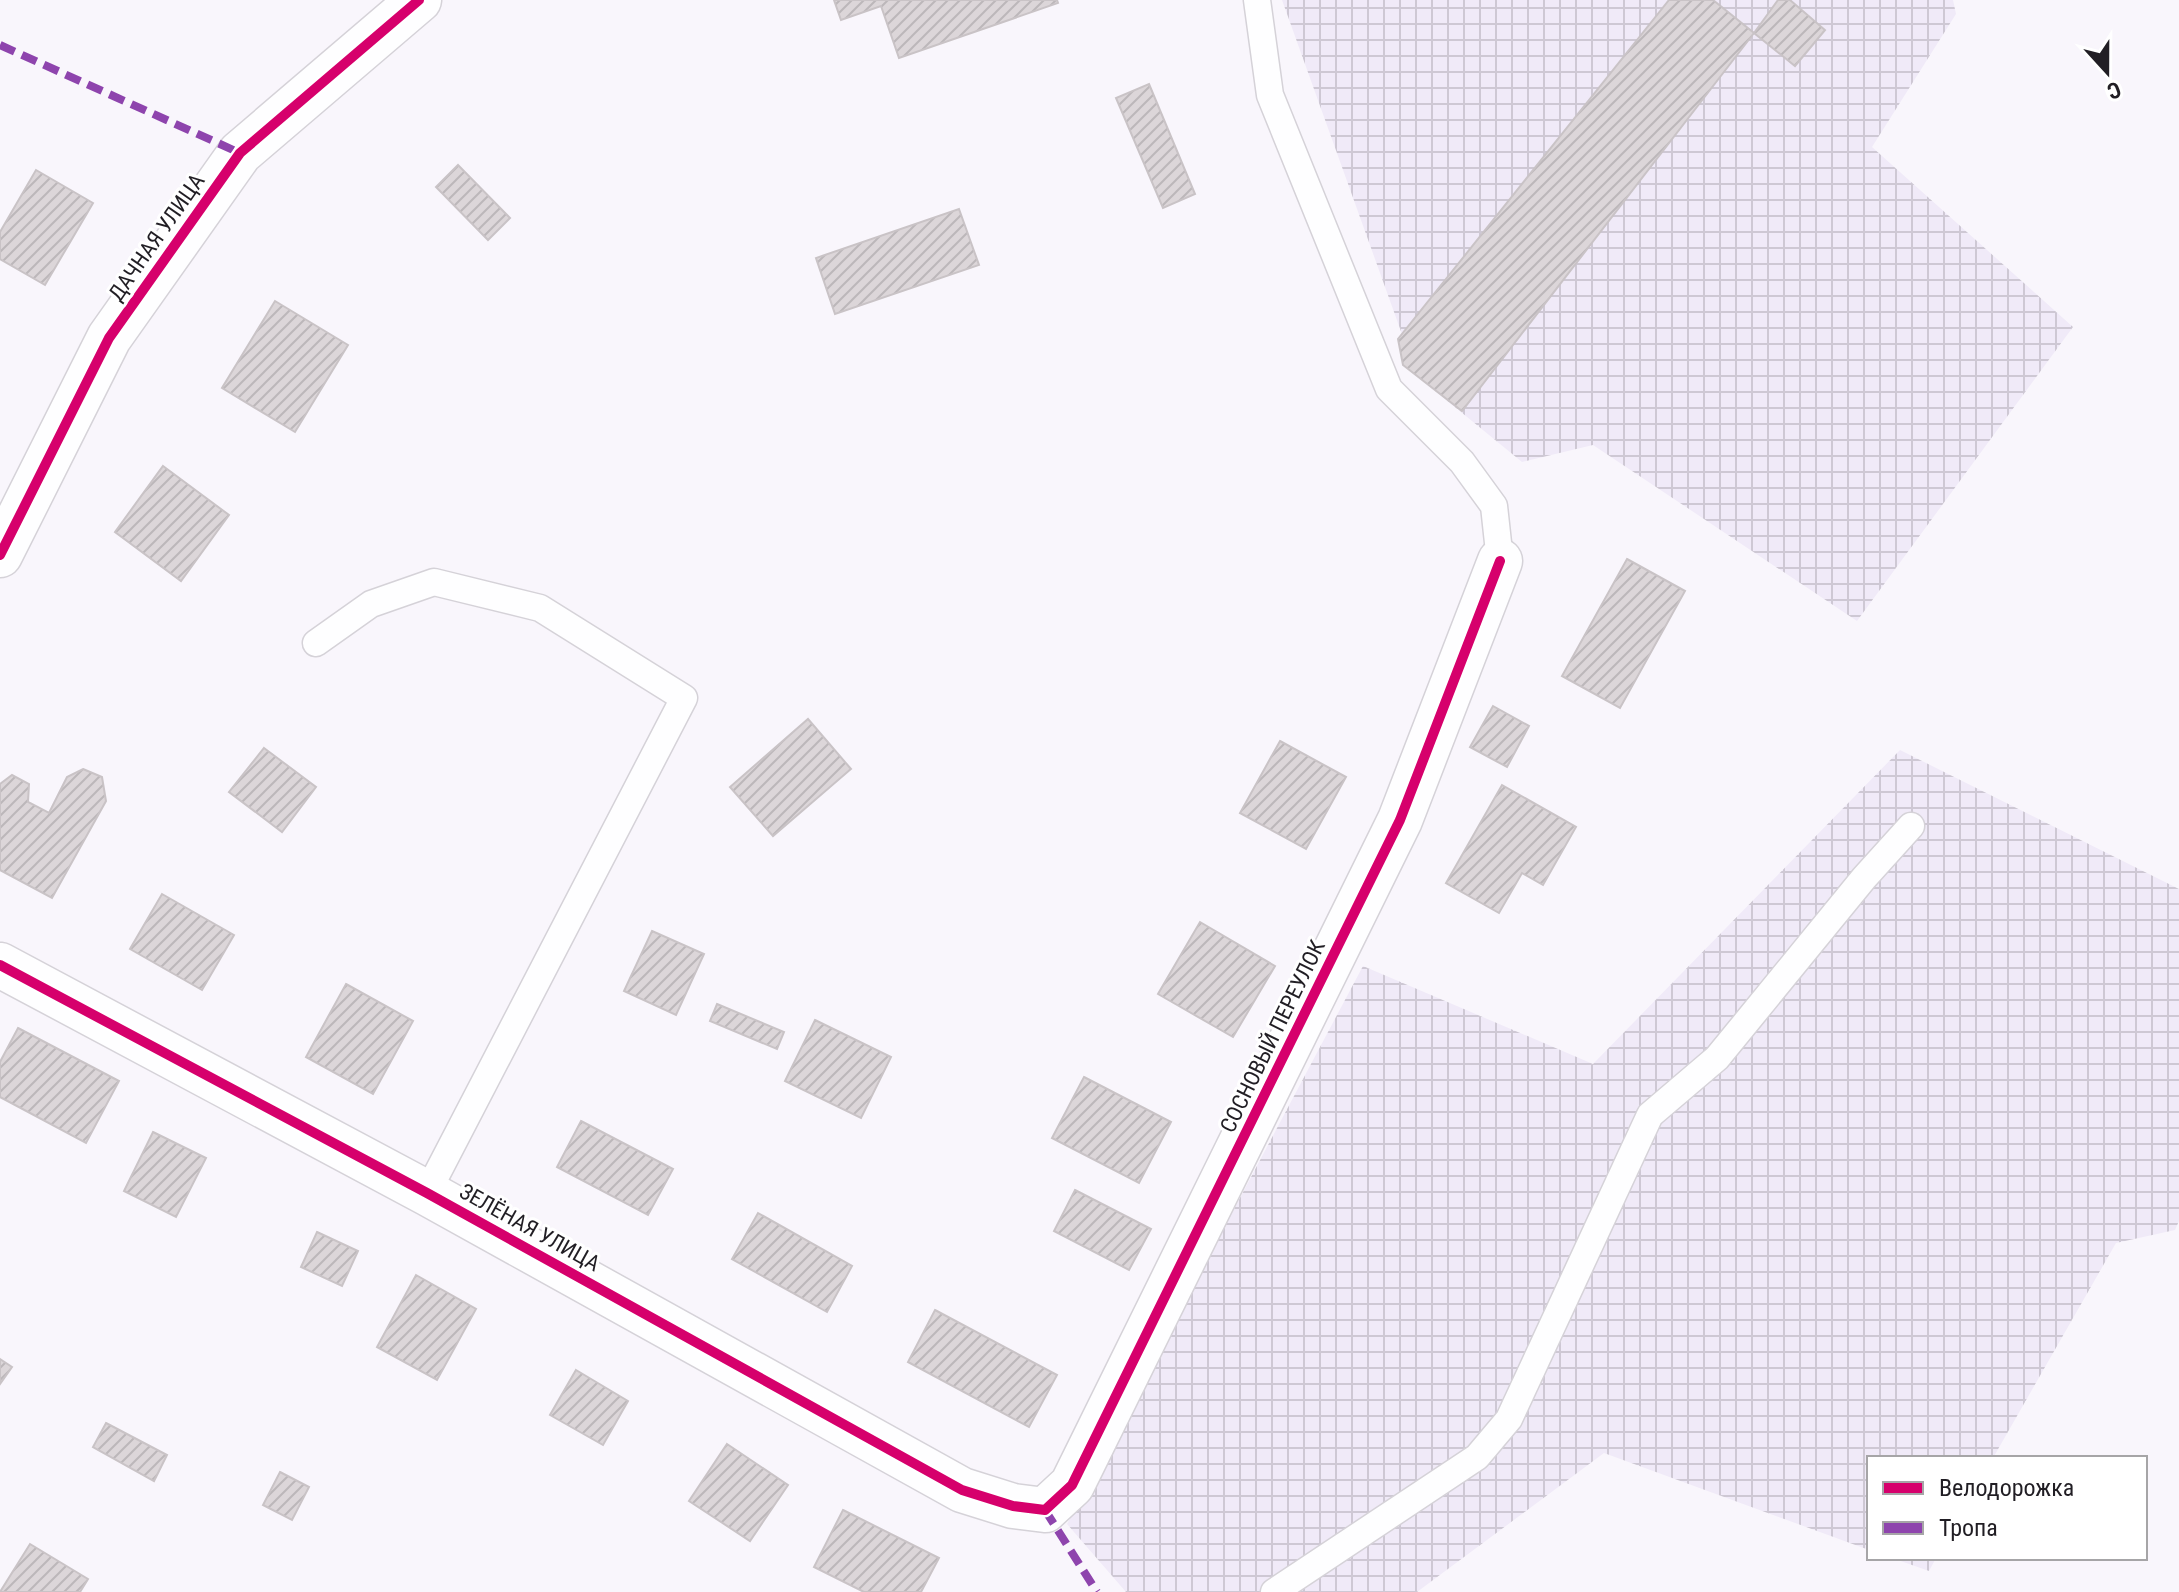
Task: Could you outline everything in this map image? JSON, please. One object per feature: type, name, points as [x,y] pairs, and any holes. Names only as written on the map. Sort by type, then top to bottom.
[{"type":"street","name":"ДАЧНАЯ УЛИЦА","points":[[0,555],[109,338],[240,153],[419,0]]},
{"type":"street","name":"СОСНОВЫЙ ПЕРЕУЛОК","points":[[1045,1510],[1072,1485],[1394,835],[1500,561]]},
{"type":"street","name":"ЗЕЛЁНАЯ УЛИЦА","points":[[0,965],[427,1193],[962,1490],[1013,1506],[1045,1510]]},
{"type":"lane","points":[[1257,0],[1270,95],[1389,389],[1462,462],[1494,506],[1500,561]]},
{"type":"lane","points":[[316,643],[371,604],[434,582],[540,608],[684,698],[427,1193]]},
{"type":"lane","points":[[1274,1592],[1477,1457],[1509,1419],[1650,1115],[1717,1058],[1864,878],[1911,826]]},
{"type":"shaded area","points":[[1282,0],[1953,0],[1956,14],[1872,147],[2073,327],[1857,621],[1593,445],[1522,462],[1417,376]]},
{"type":"shaded area","points":[[1900,750],[2179,889],[2179,1221],[2175,1230],[2116,1243],[1994,1456],[1867,1456],[1867,1549],[1604,1453],[1417,1592],[1126,1592],[1067,1524],[1363,966],[1593,1064]]},
{"type":"shaded area","points":[[1898,1560],[1935,1560],[1929,1571]]},
{"type":"building","points":[[834,0],[1057,0],[1058,3],[899,58],[881,6],[841,20]]},
{"type":"building","points":[[1669,0],[1713,0],[1754,33],[1462,411],[1403,365],[1398,339]]},
{"type":"building","points":[[1778,0],[1790,0],[1825,30],[1795,66],[1754,33]]},
{"type":"building","points":[[1149,84],[1195,194],[1163,208],[1116,98]]},
{"type":"building","points":[[458,165],[510,218],[488,240],[436,187]]},
{"type":"building","points":[[36,170],[93,203],[45,285],[0,259],[0,232]]},
{"type":"building","points":[[959,209],[979,265],[835,314],[816,258]]},
{"type":"building","points":[[275,301],[348,345],[295,432],[222,388]]},
{"type":"building","points":[[163,466],[229,515],[181,581],[115,532]]},
{"type":"building","points":[[1627,559],[1685,591],[1620,708],[1562,676]]},
{"type":"building","points":[[1493,706],[1529,726],[1507,767],[1470,747]]},
{"type":"building","points":[[808,719],[851,769],[773,836],[730,787]]},
{"type":"building","points":[[1280,741],[1346,777],[1306,849],[1240,813]]},
{"type":"building","points":[[264,748],[316,787],[282,832],[229,792]]},
{"type":"building","points":[[83,769],[102,777],[106,801],[52,898],[0,870],[0,784],[12,775],[29,784],[28,802],[49,813],[67,777]]},
{"type":"building","points":[[1502,785],[1576,827],[1543,885],[1522,873],[1499,913],[1446,883]]},
{"type":"building","points":[[162,894],[234,935],[202,990],[130,949]]},
{"type":"building","points":[[1200,922],[1275,966],[1233,1037],[1158,994]]},
{"type":"building","points":[[652,931],[704,954],[676,1015],[624,991]]},
{"type":"building","points":[[346,984],[413,1021],[373,1094],[306,1057]]},
{"type":"building","points":[[717,1004],[784,1032],[777,1049],[710,1021]]},
{"type":"building","points":[[815,1020],[891,1057],[861,1118],[785,1081]]},
{"type":"building","points":[[18,1028],[119,1081],[86,1143],[0,1097],[0,1062]]},
{"type":"building","points":[[1084,1077],[1171,1122],[1139,1183],[1052,1138]]},
{"type":"building","points":[[581,1121],[673,1169],[648,1215],[557,1167]]},
{"type":"building","points":[[153,1132],[206,1158],[176,1217],[124,1191]]},
{"type":"building","points":[[1075,1190],[1151,1229],[1129,1270],[1054,1231]]},
{"type":"building","points":[[758,1213],[852,1266],[827,1312],[732,1259]]},
{"type":"building","points":[[317,1232],[358,1251],[342,1286],[301,1267]]},
{"type":"building","points":[[416,1275],[476,1309],[437,1380],[377,1347]]},
{"type":"building","points":[[935,1310],[1057,1375],[1029,1427],[908,1362]]},
{"type":"building","points":[[0,1359],[12,1367],[0,1384]]},
{"type":"building","points":[[576,1370],[628,1401],[603,1445],[550,1415]]},
{"type":"building","points":[[106,1423],[167,1455],[154,1481],[93,1447]]},
{"type":"building","points":[[727,1444],[788,1485],[750,1541],[689,1501]]},
{"type":"building","points":[[280,1472],[309,1487],[292,1520],[263,1505]]},
{"type":"building","points":[[843,1510],[939,1558],[921,1592],[864,1592],[814,1567]]},
{"type":"building","points":[[30,1544],[88,1579],[80,1592],[0,1592]]},
{"type":"marked path","points":[[0,45],[240,153]]},
{"type":"marked path","points":[[1045,1510],[1097,1592]]},
{"type":"cycle path","points":[[0,555],[109,338],[240,153],[419,0]]},
{"type":"cycle path","points":[[0,965],[427,1193],[962,1490],[1013,1506],[1045,1510],[1072,1485],[1400,820],[1500,561]]}]
